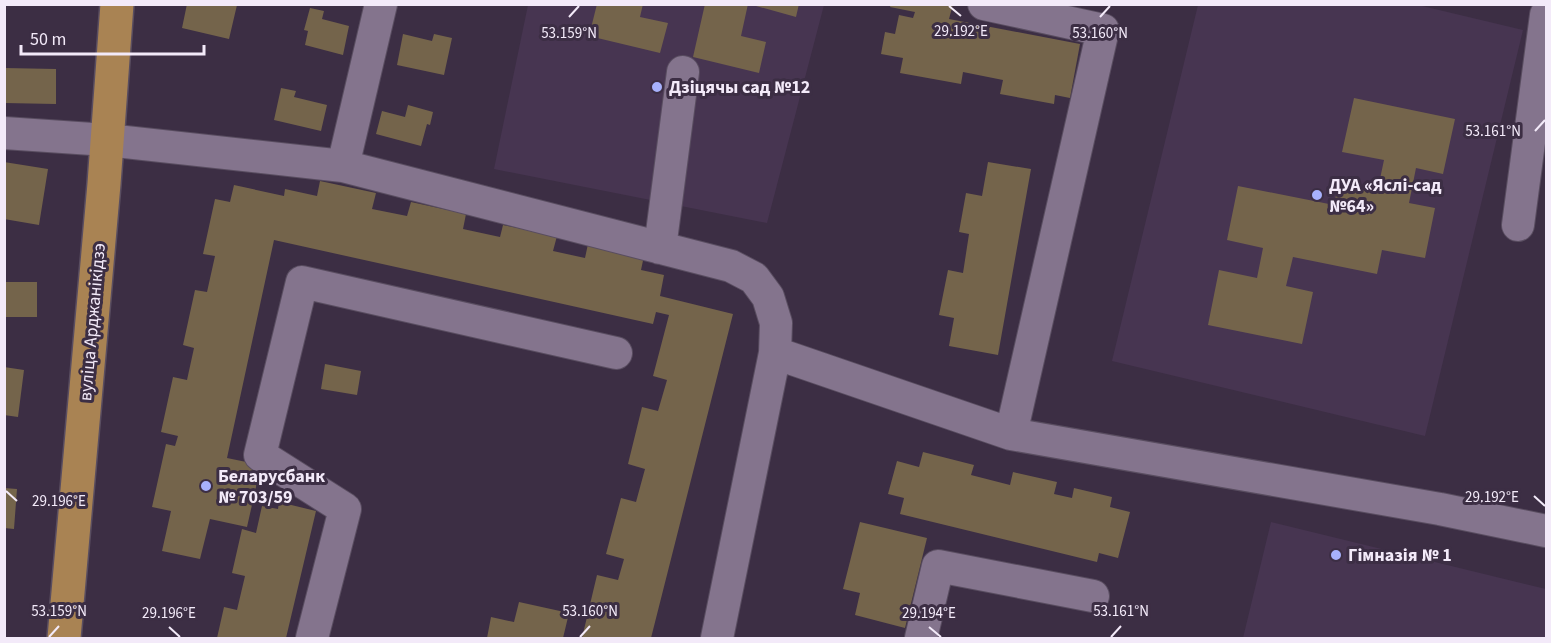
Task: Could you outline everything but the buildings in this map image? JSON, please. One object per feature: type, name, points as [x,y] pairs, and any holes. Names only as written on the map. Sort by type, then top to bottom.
[{"type":"main road","name":"вуліца Арджанікідзэ","points":[[64,639],[117,4]]},
{"type":"street","points":[[343,166],[381,4]]},
{"type":"street","points":[[984,4],[1103,30],[1011,434]]},
{"type":"street","points":[[1518,225],[1546,15]]},
{"type":"street","points":[[660,248],[683,72]]},
{"type":"street","points":[[4,134],[107,140],[343,166],[731,266],[754,278],[768,297],[776,323],[775,353],[717,639]]},
{"type":"street","points":[[312,639],[345,508],[260,455],[302,282],[616,353]]},
{"type":"street","points":[[775,353],[1011,434],[1428,507],[1546,531]]},
{"type":"street","points":[[921,639],[938,566],[1093,596]]},
{"type":"shaded area","name":"Дзіцячы сад №12","points":[[528,5],[824,5],[767,223],[494,169]]},
{"type":"shaded area","name":"ДУА «Яслі-сад №64»","points":[[1198,5],[1418,5],[1523,30],[1425,436],[1112,361]]},
{"type":"shaded area","name":"Гімназія № 1","points":[[1271,522],[1546,589],[1546,638],[1243,638]]},
{"type":"place","name":"Дзіцячы сад №12","points":[[657,87]]},
{"type":"place","name":"ДУА «Яслі-сад №64»","points":[[1317,195]]},
{"type":"place","name":"Беларусбанк № 703/59","points":[[206,486]]},
{"type":"place","name":"Гімназія № 1","points":[[1336,555]]}]
